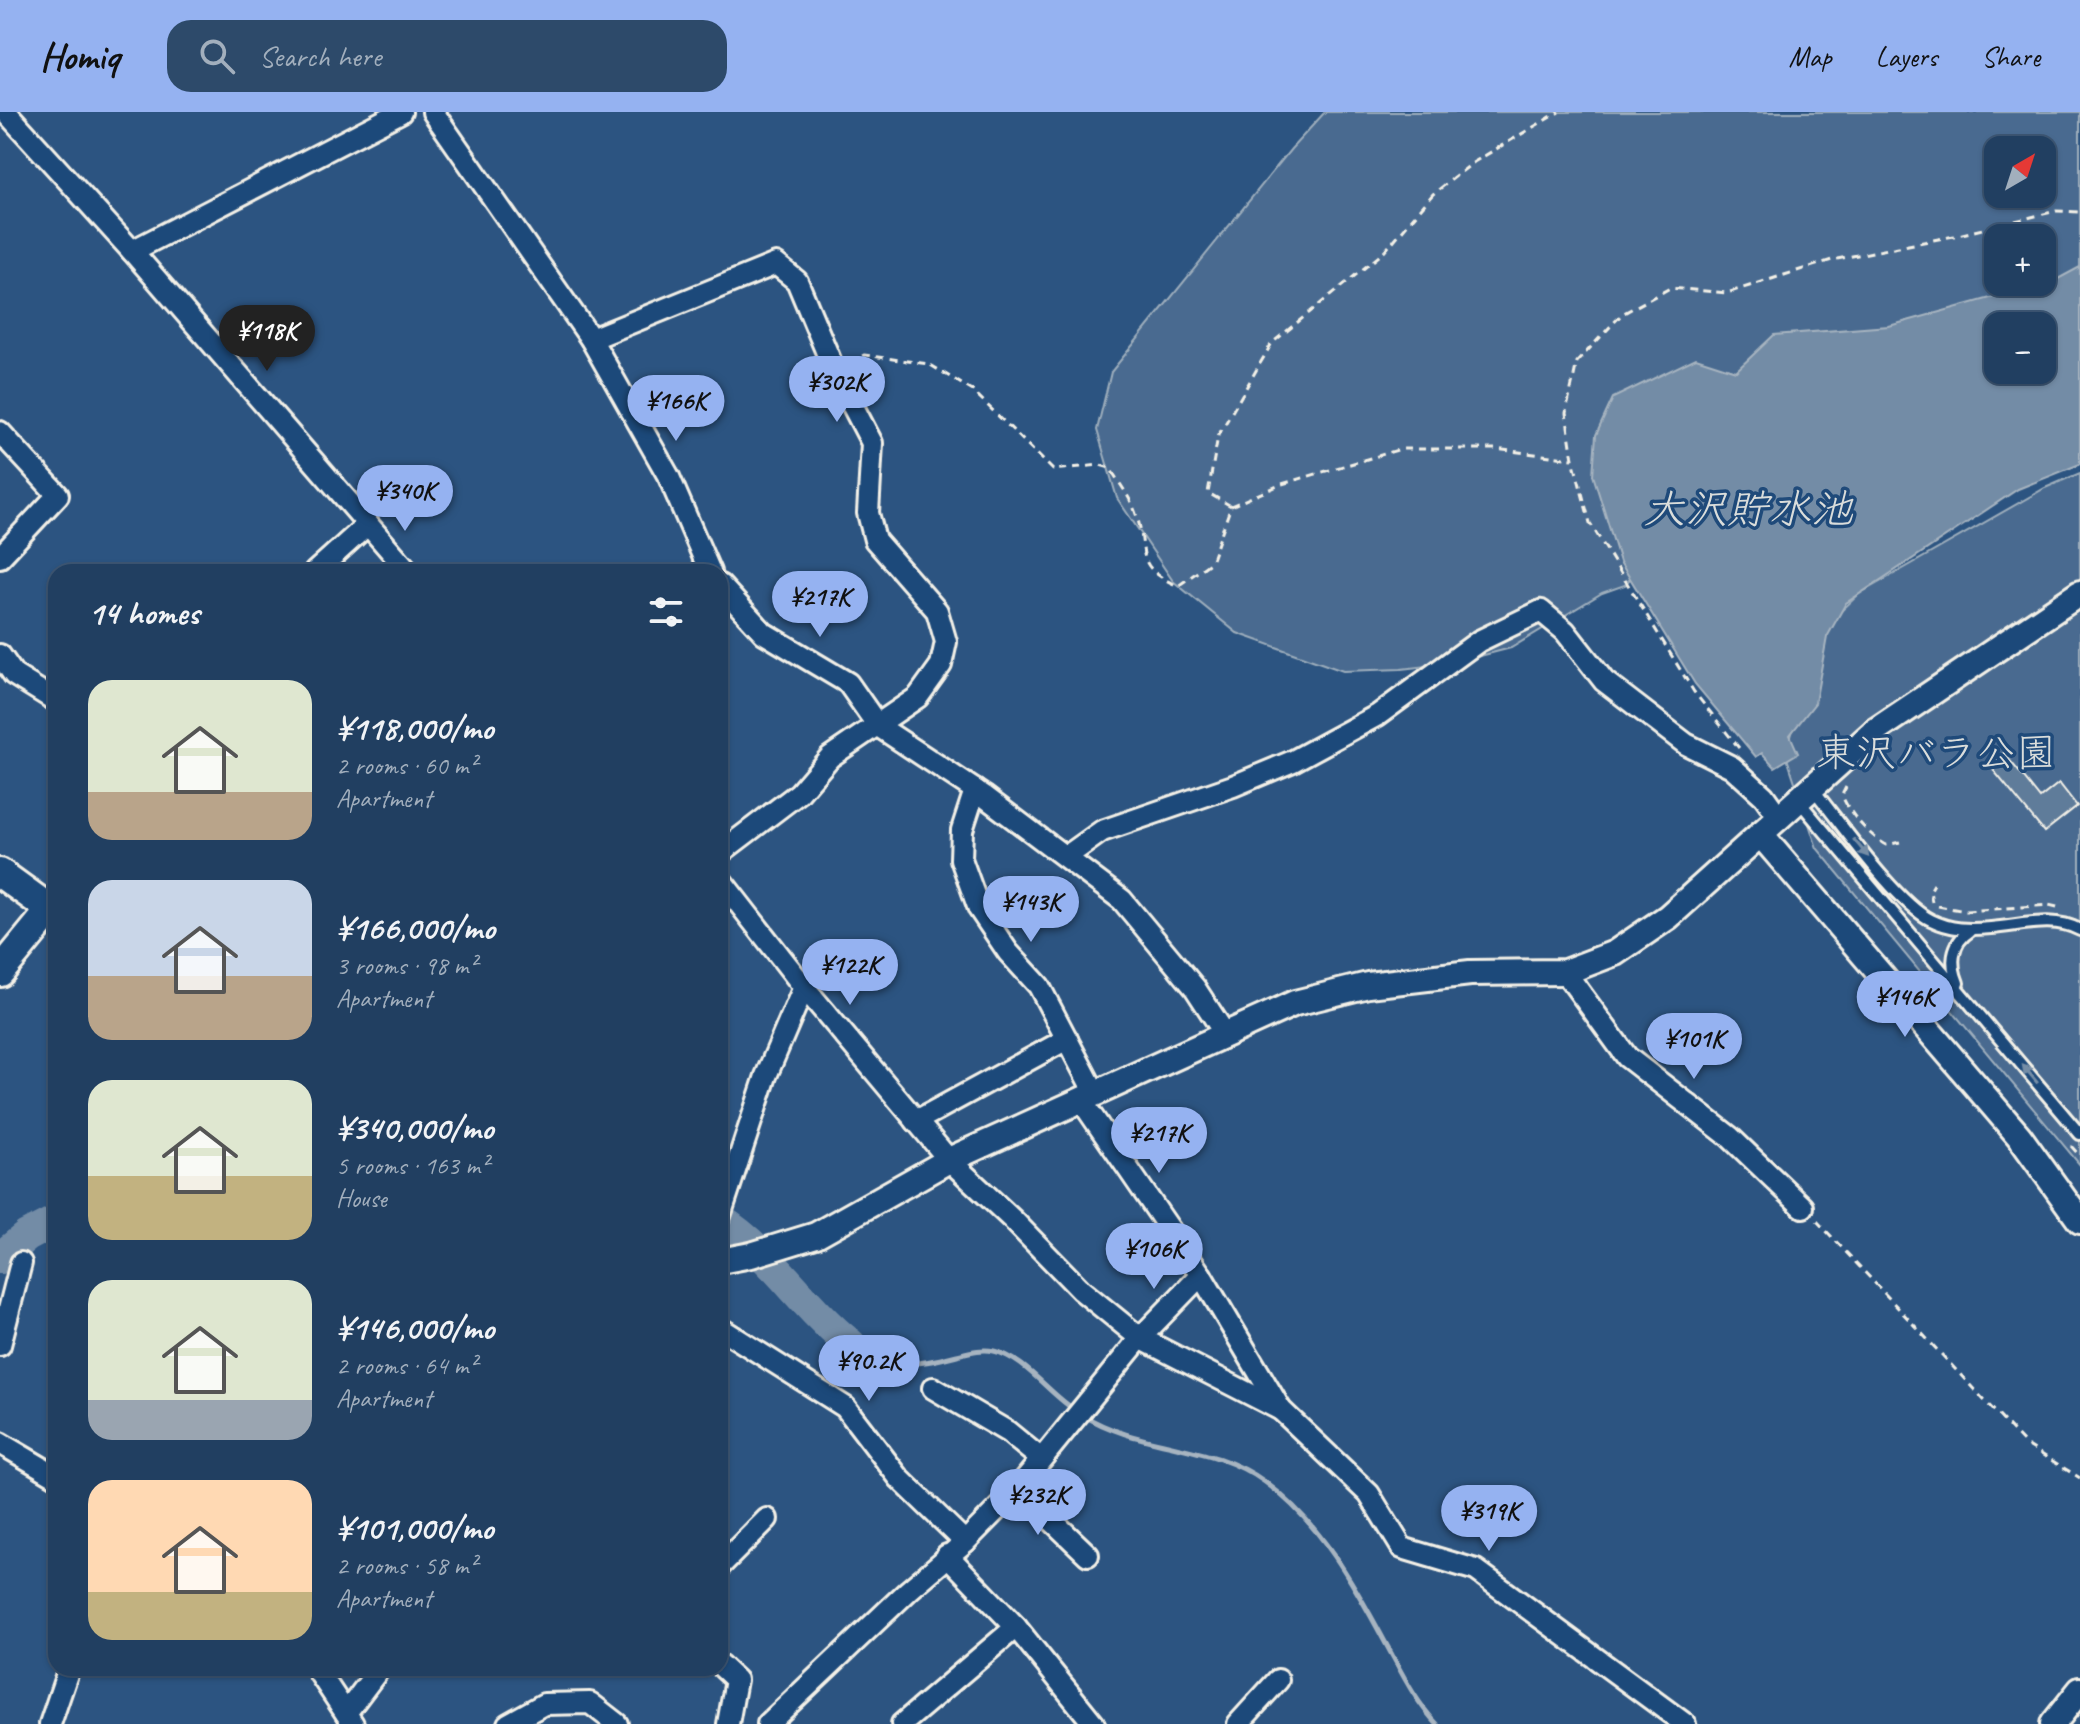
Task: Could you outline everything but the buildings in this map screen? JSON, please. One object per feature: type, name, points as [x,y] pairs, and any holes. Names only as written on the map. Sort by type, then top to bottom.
[{"type":"main road","points":[[0,873],[48,905]]},
{"type":"main road","points":[[0,972],[48,916]]},
{"type":"street","points":[[6,112],[132,251],[402,564]]},
{"type":"street","points":[[132,251],[372,119],[401,112]]},
{"type":"street","points":[[433,112],[591,339],[669,477],[707,564]]},
{"type":"street","points":[[591,339],[776,264],[797,281],[835,372],[872,443],[868,513],[875,540],[937,611],[946,642],[941,665],[918,697],[830,757],[799,793],[728,847]]},
{"type":"street","points":[[0,432],[58,495],[0,557]]},
{"type":"street","points":[[324,564],[368,524]]},
{"type":"street","points":[[728,1256],[751,1255],[816,1235],[949,1160],[1295,1003],[1368,985],[1470,973],[1565,972],[1615,953],[1668,917],[1875,731],[2080,593]]},
{"type":"street","points":[[728,594],[764,633],[848,683],[878,726],[975,790],[1122,900],[1195,988],[1225,1034]]},
{"type":"street","points":[[1067,856],[1102,831],[1233,786],[1293,761],[1378,715],[1479,641],[1541,611],[1565,631],[1604,681],[1686,744],[1732,767],[1764,796],[1779,817]]},
{"type":"street","points":[[0,655],[14,675],[48,696]]},
{"type":"street","points":[[975,790],[962,830],[961,859],[975,896],[1008,952],[1039,986],[1067,1039],[1088,1096],[1201,1275],[1281,1410],[1369,1494],[1402,1548],[1476,1570],[1685,1724]]},
{"type":"street","points":[[1760,834],[2019,1136],[2080,1221]]},
{"type":"street","points":[[728,889],[804,987],[949,1160],[1081,1290],[1140,1338],[1281,1410]]},
{"type":"street","points":[[1565,972],[1627,1057],[1730,1137],[1803,1207]]},
{"type":"street","points":[[728,1192],[766,1076],[804,987]]},
{"type":"street","points":[[916,1121],[1067,1039]]},
{"type":"street","points":[[0,1345],[21,1263]]},
{"type":"street","points":[[768,1724],[947,1555],[965,1542],[1018,1488],[1140,1338],[1201,1275]]},
{"type":"street","points":[[728,1333],[845,1407],[900,1479],[965,1542]]},
{"type":"street","points":[[933,1388],[1008,1432],[1041,1459]]},
{"type":"street","points":[[0,1443],[48,1471]]},
{"type":"street","points":[[1018,1488],[1088,1555]]},
{"type":"street","points":[[728,1558],[767,1519]]},
{"type":"street","points":[[947,1555],[1016,1627],[1094,1724]]},
{"type":"street","points":[[902,1724],[1016,1627]]},
{"type":"street","points":[[728,1672],[736,1680],[728,1724]]},
{"type":"street","points":[[50,1724],[66,1676]]},
{"type":"street","points":[[321,1676],[349,1719],[375,1676]]},
{"type":"street","points":[[1238,1724],[1278,1680]]},
{"type":"street","points":[[2053,1724],[2080,1690]]},
{"type":"street","points":[[508,1724],[544,1704],[590,1703],[617,1724]]},
{"type":"lane","points":[[1805,794],[1912,908],[1946,926],[1973,930],[2052,921],[2080,930]]},
{"type":"lane","points":[[1805,794],[1972,1005],[2080,1134]]},
{"type":"lane","points":[[1972,1005],[1958,982],[1952,958],[1959,941],[1973,930]]},
{"type":"path","points":[[1231,506],[1208,493],[1218,436],[1272,343],[1384,252],[1433,194],[1474,162],[1559,112]]},
{"type":"path","points":[[1741,750],[1694,692],[1590,523],[1573,459],[1566,413],[1577,362],[1622,314],[1670,288],[1727,293],[1832,260],[1954,236],[2056,211],[2080,212]]},
{"type":"path","points":[[835,372],[864,355],[929,364],[973,391],[1053,470],[1100,465],[1110,468],[1136,513],[1145,561],[1155,576],[1178,586],[1211,562],[1231,506],[1282,484],[1401,449],[1496,449],[1573,459]]},
{"type":"path","points":[[1853,780],[1842,795],[1846,804],[1877,840],[1886,845],[1900,842]]},
{"type":"path","points":[[1934,884],[1930,891],[1932,902],[1939,907],[1966,911],[2049,905],[2064,909]]},
{"type":"path","points":[[1803,1207],[2025,1444],[2080,1478]]},
{"type":"green space","points":[[1325,112],[2080,112],[2080,297],[2003,312],[1984,312],[1984,316],[1951,322],[1672,527],[1625,585],[1602,593],[1511,648],[1453,663],[1343,671],[1237,633],[1173,581],[1117,498],[1097,430],[1111,372],[1291,149]]},
{"type":"green space","name":"東沢バラ公園","points":[[2080,473],[2080,1165],[1817,848],[1786,755],[1820,631],[1859,594],[2045,488]]},
{"type":"water","name":"大沢貯水池","points":[[2080,267],[2080,464],[2018,489],[1846,603],[1827,637],[1815,703],[1790,735],[1798,753],[1775,767],[1762,753],[1756,757],[1695,684],[1620,562],[1593,475],[1596,435],[1613,398],[1696,358],[1736,371],[1774,335],[1889,326],[1998,296],[2056,296],[2056,280]]},
{"type":"waterway","points":[[0,1258],[27,1236],[48,1225]]},
{"type":"waterway","points":[[728,1226],[755,1248],[850,1344]]},
{"type":"waterway","points":[[850,1344],[878,1358],[902,1363],[994,1351],[1026,1368],[1075,1410]]},
{"type":"waterway","points":[[1083,1415],[1127,1435],[1198,1452],[1244,1469],[1285,1498],[1334,1555],[1408,1685],[1437,1724]]}]
